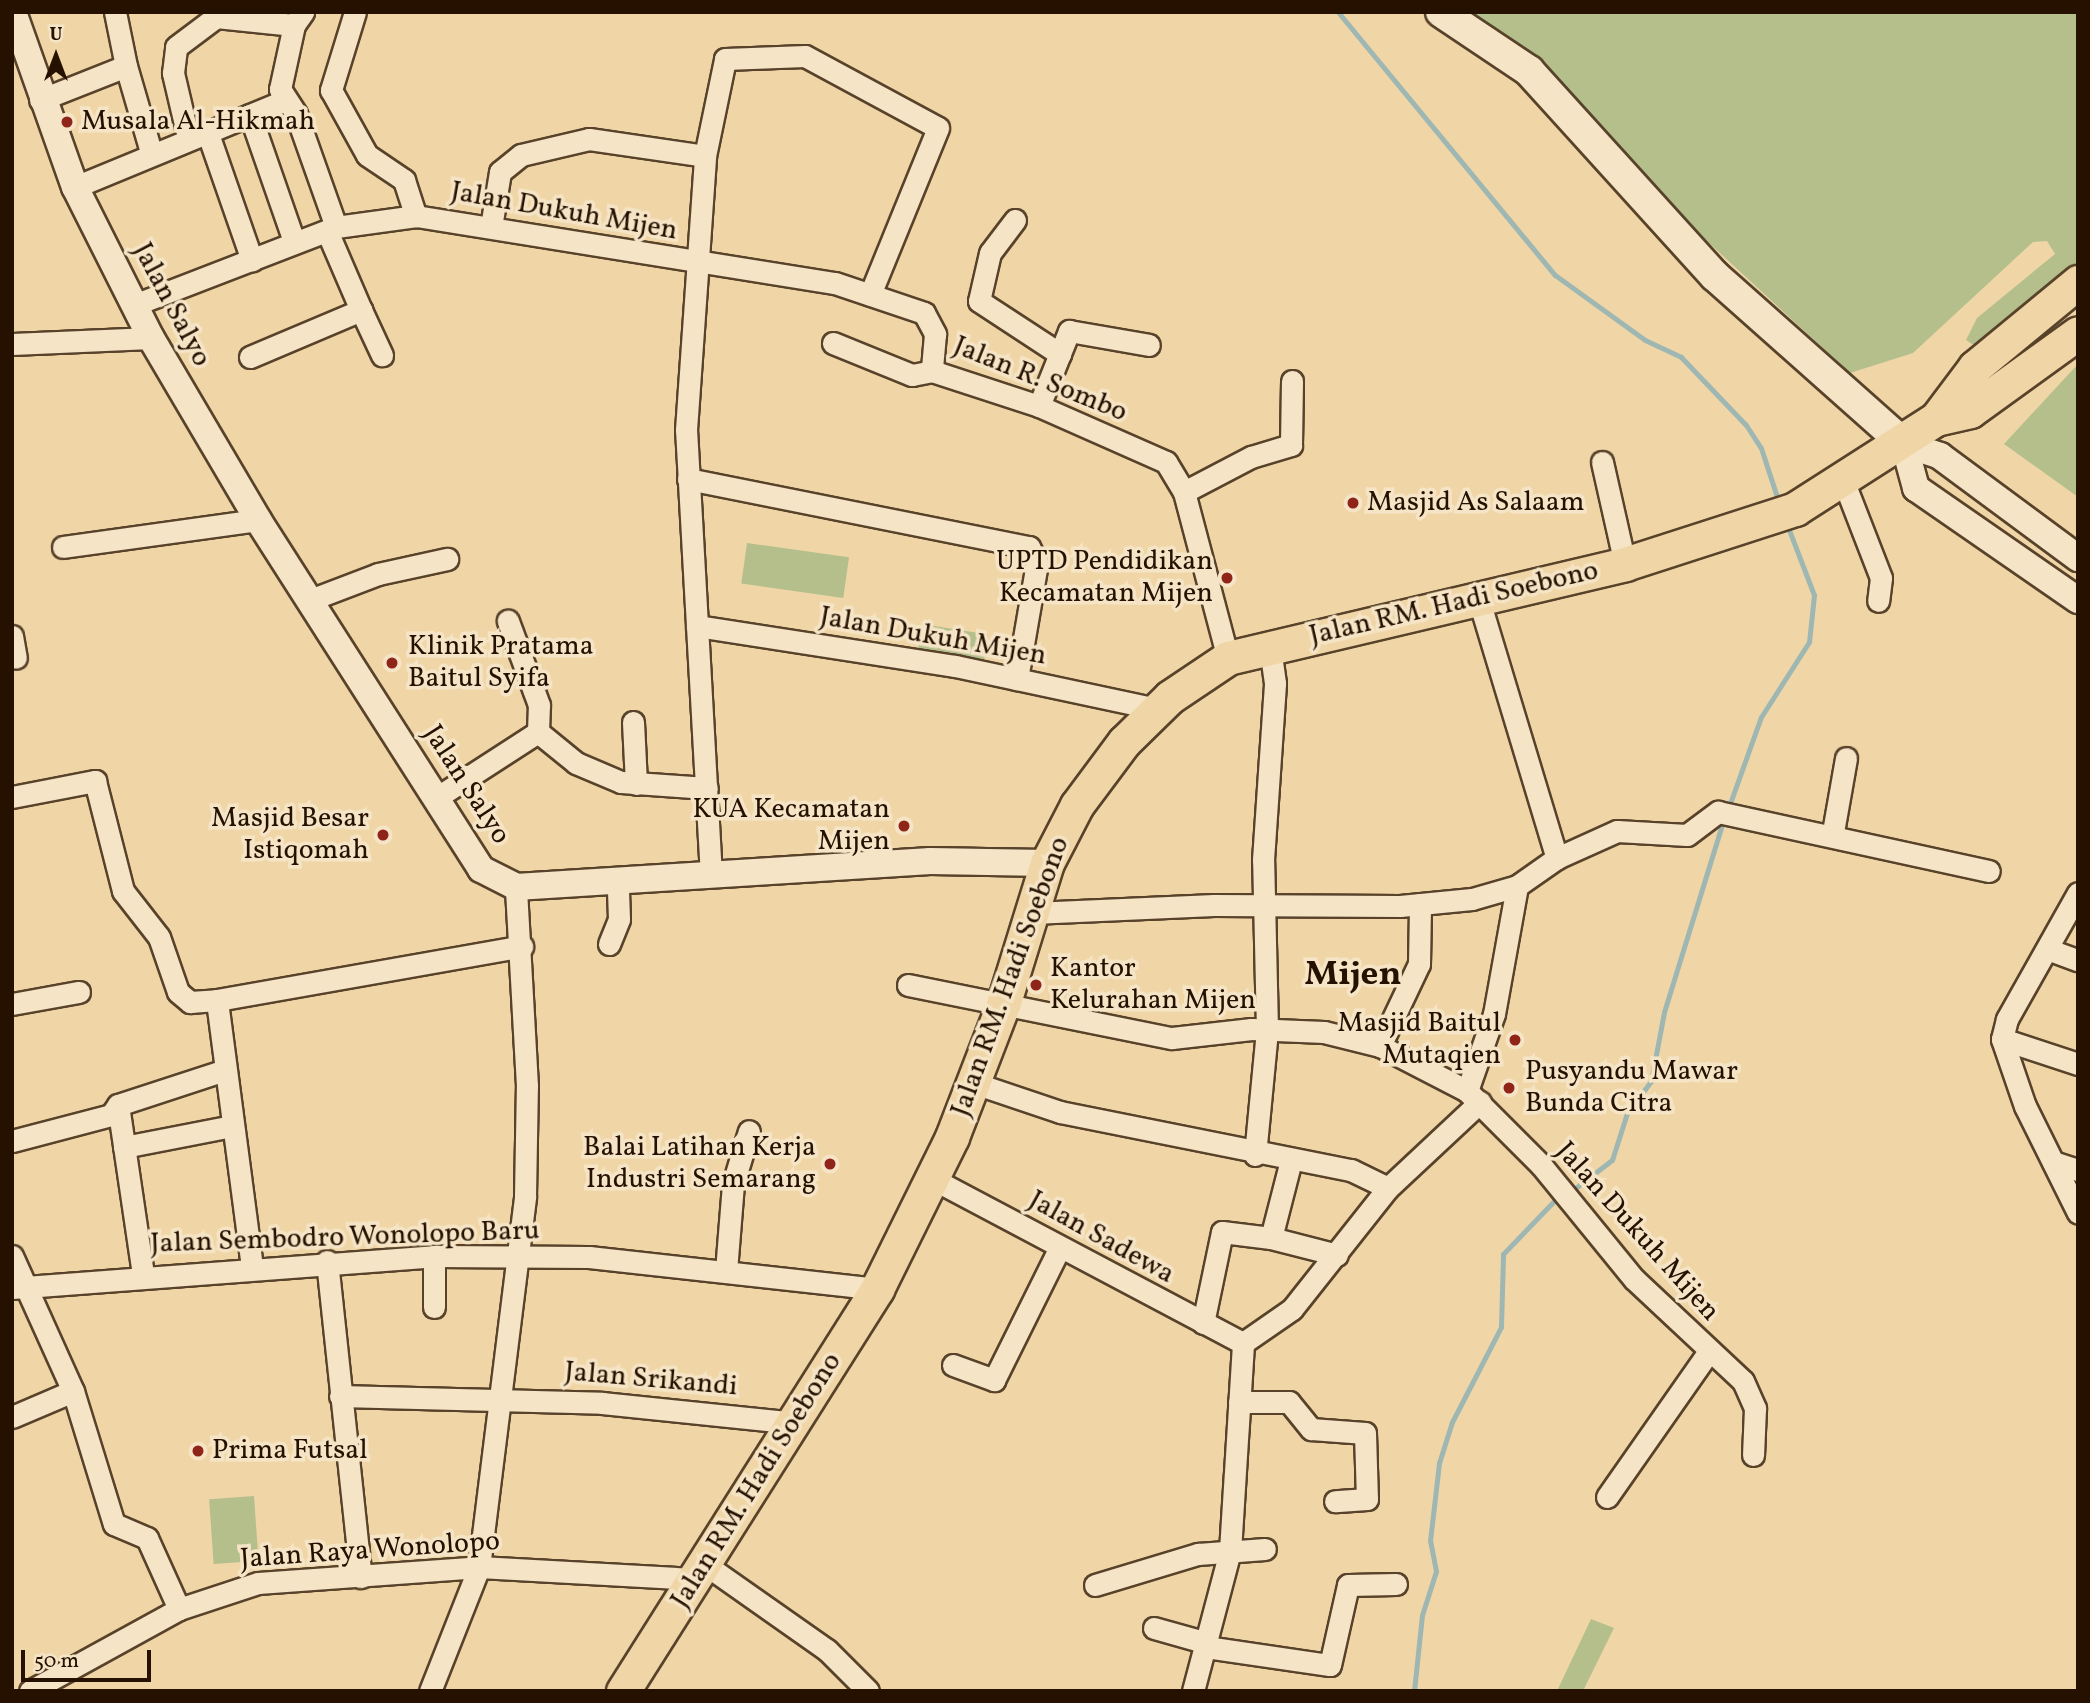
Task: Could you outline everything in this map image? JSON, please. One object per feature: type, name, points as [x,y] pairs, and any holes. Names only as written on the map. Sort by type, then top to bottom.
[{"type":"main road","points":[[1441,12],[1530,71],[1715,276],[1904,444]]},
{"type":"main road","name":"Jalan RM. Hadi Soebono","points":[[623,1691],[796,1423],[877,1289],[933,1179],[974,1083],[1004,1002],[1047,863],[1103,767],[1158,709],[1227,658],[1625,564],[1781,514],[1904,444],[1936,419],[1975,367],[2078,282]]},
{"type":"main road","name":"Jalan RM. Hadi Soebono","points":[[1936,419],[1970,411],[2078,333]]},
{"type":"street","name":"Jalan Salyo","points":[[13,12],[40,100],[75,187],[151,338],[258,520],[481,869],[516,887]]},
{"type":"street","points":[[115,12],[126,66],[151,152]]},
{"type":"street","points":[[355,12],[331,90],[367,155],[404,180],[416,216]]},
{"type":"street","points":[[252,260],[173,73],[176,47],[216,18],[299,19],[280,71],[286,100],[360,310],[382,355]]},
{"type":"street","points":[[696,262],[705,156],[722,64],[735,56],[805,56],[938,128],[870,295]]},
{"type":"street","points":[[40,100],[126,66]]},
{"type":"street","points":[[75,187],[151,152],[286,100]]},
{"type":"street","points":[[250,115],[294,241]]},
{"type":"street","points":[[491,227],[500,172],[521,155],[589,139],[705,156]]},
{"type":"street","name":"Jalan Dukuh Mijen","points":[[134,305],[294,241],[331,229],[416,216],[696,262],[688,479],[711,876]]},
{"type":"street","points":[[1015,220],[990,253],[979,301],[1060,354]]},
{"type":"street","name":"Jalan R. Sombo","points":[[696,262],[835,283],[925,313],[935,334],[932,371],[1039,406],[1166,462],[1184,492],[1227,658]]},
{"type":"street","points":[[250,357],[360,310]]},
{"type":"street","points":[[1039,406],[1060,354],[1075,328],[1149,345]]},
{"type":"street","points":[[12,344],[151,338]]},
{"type":"street","points":[[833,343],[912,375],[932,371]]},
{"type":"street","points":[[1184,492],[1251,457],[1292,445],[1292,381]]},
{"type":"street","points":[[1904,444],[1940,456],[2078,558]]},
{"type":"street","points":[[1904,444],[1916,488],[2078,600]]},
{"type":"street","points":[[1602,462],[1625,564]]},
{"type":"street","points":[[688,479],[1029,547],[1037,563],[1017,679]]},
{"type":"street","points":[[1843,480],[1881,578],[1878,601]]},
{"type":"street","points":[[63,547],[258,520]]},
{"type":"street","points":[[310,600],[378,574],[447,559]]},
{"type":"street","points":[[1478,597],[1557,858]]},
{"type":"street","points":[[508,621],[540,705],[538,732]]},
{"type":"street","name":"Jalan Dukuh Mijen","points":[[697,626],[1017,679],[1158,709]]},
{"type":"street","points":[[12,636],[16,658]]},
{"type":"street","points":[[1255,1155],[1268,1030],[1266,906],[1275,683],[1270,646]]},
{"type":"street","points":[[633,722],[636,784]]},
{"type":"street","points":[[436,798],[538,732]]},
{"type":"street","points":[[538,732],[576,763],[636,784],[707,788]]},
{"type":"street","points":[[1833,832],[1846,758]]},
{"type":"street","points":[[12,797],[94,781],[122,891],[159,937],[178,992],[190,1002],[217,1000],[522,946]]},
{"type":"street","points":[[1032,913],[1420,904],[1517,886],[1557,858],[1617,831],[1697,832],[1728,816],[1833,832],[1989,871]]},
{"type":"street","points":[[430,1691],[479,1567],[502,1397],[516,1256],[527,1086],[522,946],[516,887],[983,859],[1047,863]]},
{"type":"street","points":[[609,944],[619,919],[618,881]]},
{"type":"street","points":[[1193,1691],[1230,1551],[1243,1343],[1292,1309],[1388,1188],[1473,1096],[1494,1014],[1517,886]]},
{"type":"street","points":[[2078,893],[2002,1039],[2053,1162],[2078,1213]]},
{"type":"street","points":[[1380,1046],[1419,964],[1420,904]]},
{"type":"street","points":[[2047,949],[2078,960]]},
{"type":"street","name":"Jalan Dukuh Mijen","points":[[908,985],[1004,1002],[1172,1038],[1268,1030],[1324,1032],[1380,1046],[1473,1096],[1634,1279],[1751,1394],[1754,1455]]},
{"type":"street","points":[[12,1004],[79,992]]},
{"type":"street","points":[[217,1000],[252,1267]]},
{"type":"street","points":[[2002,1039],[2078,1064]]},
{"type":"street","points":[[12,1141],[111,1115],[118,1105],[225,1070]]},
{"type":"street","points":[[974,1083],[1060,1112],[1255,1155],[1351,1170],[1388,1188]]},
{"type":"street","points":[[118,1105],[143,1275]]},
{"type":"street","points":[[124,1147],[232,1126]]},
{"type":"street","points":[[726,1271],[733,1184],[749,1131]]},
{"type":"street","points":[[1271,1238],[1291,1160]]},
{"type":"street","points":[[2053,1162],[2078,1170]]},
{"type":"street","name":"Jalan Sadewa","points":[[933,1179],[1243,1343]]},
{"type":"street","points":[[1203,1324],[1222,1232],[1271,1238],[1337,1255]]},
{"type":"street","points":[[953,1365],[994,1380],[1060,1247]]},
{"type":"street","points":[[12,1256],[18,1286],[73,1391],[114,1524],[147,1538],[179,1609]]},
{"type":"street","points":[[434,1256],[434,1307]]},
{"type":"street","name":"Jalan Sembodro Wonolopo Baru","points":[[18,1286],[327,1261],[434,1256],[516,1256],[726,1271],[877,1289]]},
{"type":"street","points":[[327,1261],[361,1577]]},
{"type":"street","points":[[1607,1497],[1708,1353]]},
{"type":"street","points":[[12,1417],[73,1391]]},
{"type":"street","name":"Jalan Srikandi","points":[[340,1396],[502,1397],[796,1423]]},
{"type":"street","points":[[1239,1402],[1289,1402],[1311,1429],[1365,1433],[1367,1499],[1335,1501]]},
{"type":"street","points":[[1095,1585],[1230,1551],[1265,1549]]},
{"type":"street","name":"Jalan Raya Wonolopo","points":[[30,1691],[179,1609],[258,1583],[479,1567],[701,1572]]},
{"type":"street","points":[[701,1572],[827,1650],[868,1691]]},
{"type":"street","points":[[1154,1628],[1206,1645],[1330,1665],[1348,1585],[1396,1584]]},
{"type":"green space","points":[[1459,12],[2078,12],[2078,264],[1980,344],[1972,344],[1966,340],[1977,318],[2055,254],[2047,241],[2033,242],[1913,353],[1850,373],[1658,196],[1558,79]]},
{"type":"green space","points":[[2078,364],[2078,497],[2004,444]]},
{"type":"green space","points":[[747,543],[849,557],[843,598],[741,584]]},
{"type":"green space","points":[[922,624],[988,634],[984,659],[918,649]]},
{"type":"green space","points":[[254,1496],[259,1561],[214,1564],[209,1499]]},
{"type":"green space","points":[[1591,1619],[1614,1628],[1583,1691],[1557,1691]]},
{"type":"waterway","points":[[1338,12],[1555,275],[1645,340],[1681,357],[1746,425],[1761,448],[1779,503]]},
{"type":"waterway","points":[[1728,809],[1761,717],[1809,642],[1814,595],[1786,522]]},
{"type":"waterway","points":[[1573,1190],[1612,1160],[1627,1113],[1651,1081],[1664,1012],[1724,818]]},
{"type":"waterway","points":[[1414,1691],[1422,1615],[1436,1571],[1430,1541],[1439,1463],[1452,1422],[1501,1327],[1503,1254],[1556,1199]]},
{"type":"place","name":"Musala Al-Hikmah","points":[[67,122]]},
{"type":"place","name":"Masjid As Salaam","points":[[1353,503]]},
{"type":"place","name":"UPTD Pendidikan Kecamatan Mijen","points":[[1227,578]]},
{"type":"place","name":"Klinik Pratama Baitul Syifa","points":[[392,663]]},
{"type":"place","name":"KUA Kecamatan Mijen","points":[[904,826]]},
{"type":"place","name":"Masjid Besar Istiqomah","points":[[383,835]]},
{"type":"place","name":"Kantor Kelurahan Mijen","points":[[1036,985]]},
{"type":"place","name":"Masjid Baitul Mutaqien","points":[[1515,1040]]},
{"type":"place","name":"Pusyandu Mawar Bunda Citra","points":[[1509,1088]]},
{"type":"place","name":"Balai Latihan Kerja Industri Semarang","points":[[830,1164]]},
{"type":"place","name":"Prima Futsal","points":[[198,1451]]},
{"type":"district","name":"Mijen","points":[[1353,975]]}]
